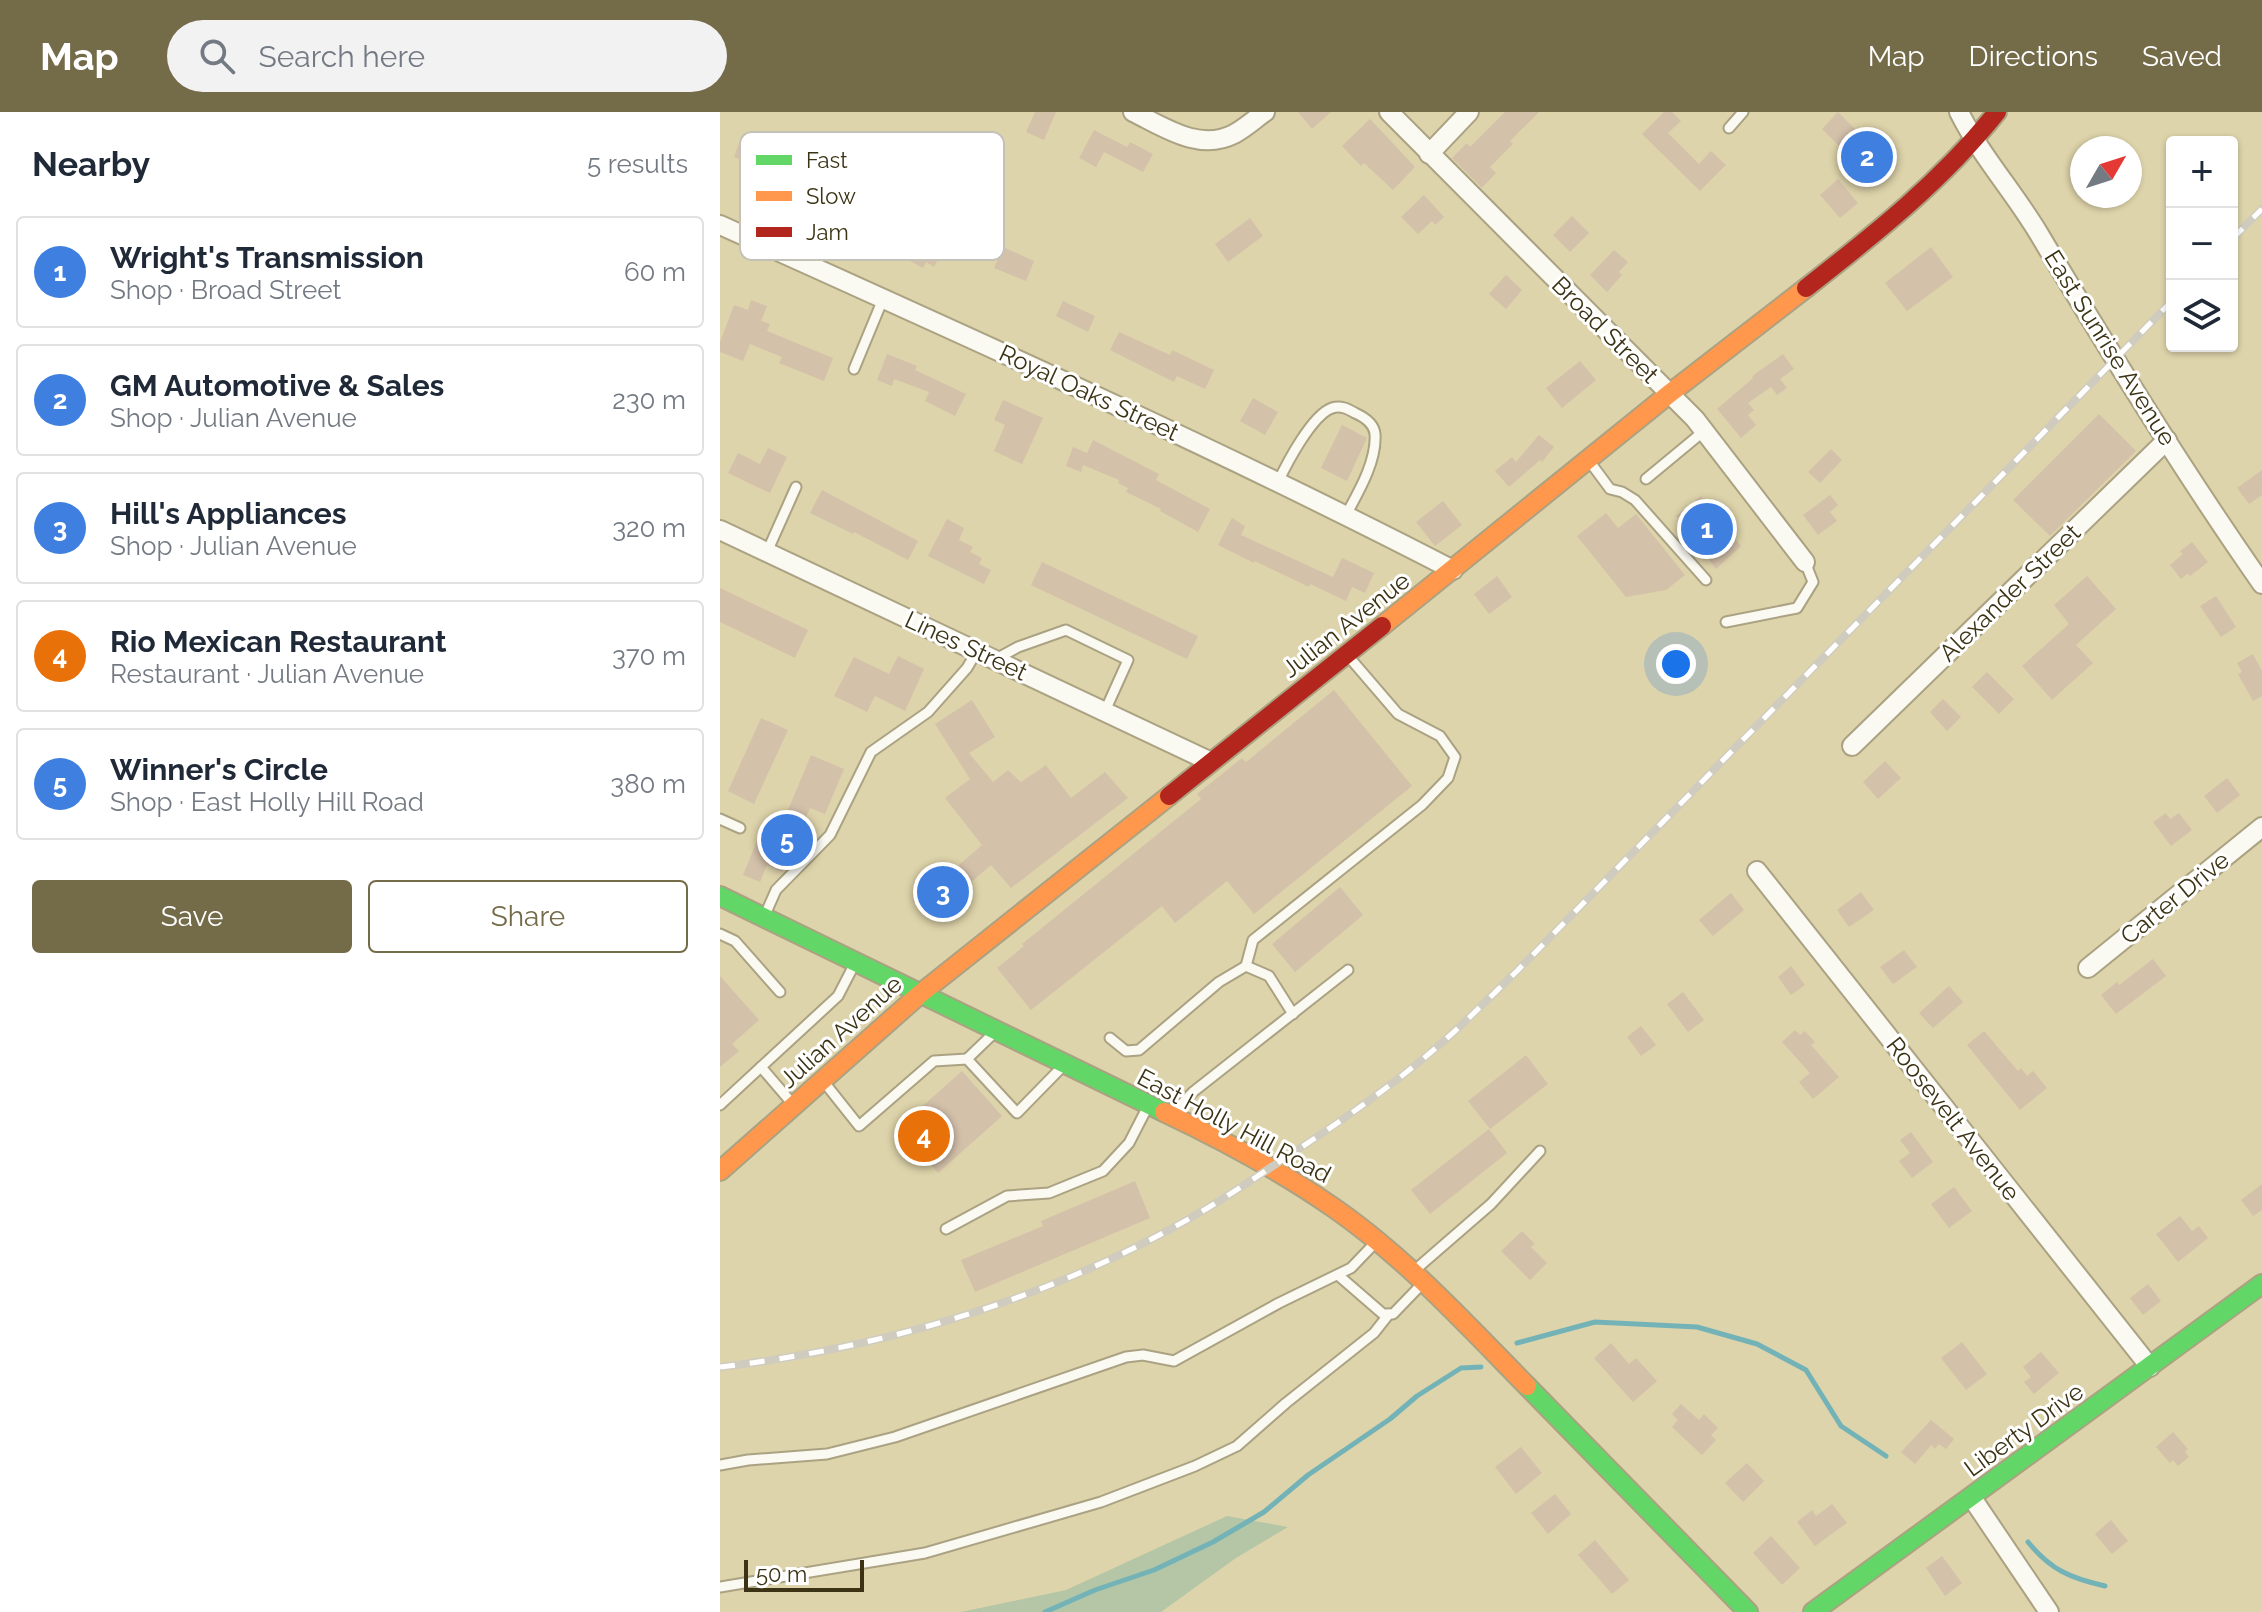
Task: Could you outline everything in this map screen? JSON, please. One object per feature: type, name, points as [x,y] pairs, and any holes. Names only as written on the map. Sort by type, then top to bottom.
[{"type":"street","points":[[1133,112],[1198,141],[1213,141],[1233,134],[1265,112]]},
{"type":"street","name":"Broad Street","points":[[1389,112],[1704,431],[1805,562]]},
{"type":"street","points":[[1429,154],[1469,112]]},
{"type":"street","name":"East Sunrise Avenue","points":[[1959,112],[1974,141],[2037,230],[2090,321],[2262,584]]},
{"type":"street","name":"Julian Avenue","points":[[720,1171],[920,994],[1669,394],[1897,217],[1974,141],[1997,112]]},
{"type":"street","name":"Royal Oaks Street","points":[[720,225],[740,234]]},
{"type":"street","name":"Royal Oaks Street","points":[[797,260],[1278,482],[1453,570]]},
{"type":"street","name":"Alexander Street","points":[[1852,746],[2167,440]]},
{"type":"street","name":"Lines Street","points":[[720,530],[1211,762]]},
{"type":"street","name":"Carter Drive","points":[[2088,968],[2262,827]]},
{"type":"street","name":"Roosevelt Avenue","points":[[1757,871],[2150,1367]]},
{"type":"street","name":"East Holly Hill Road","points":[[720,896],[1171,1115],[1271,1167],[1336,1209],[1417,1278],[1597,1455],[1748,1612]]},
{"type":"street","name":"Liberty Drive","points":[[1813,1612],[2262,1284]]},
{"type":"street","points":[[1972,1498],[2049,1612]]},
{"type":"lane","points":[[1729,128],[1743,112]]},
{"type":"lane","points":[[854,369],[883,299]]},
{"type":"lane","points":[[1278,482],[1293,454],[1321,416],[1334,407],[1345,408],[1370,422],[1375,433],[1368,466],[1346,515]]},
{"type":"lane","points":[[1646,479],[1704,431]]},
{"type":"lane","points":[[1588,459],[1610,489],[1635,500],[1706,580]]},
{"type":"lane","points":[[767,552],[796,487]]},
{"type":"lane","points":[[1726,622],[1797,608],[1813,582],[1805,562]]},
{"type":"lane","points":[[995,660],[1018,647],[1066,630],[1128,660],[1105,711]]},
{"type":"lane","points":[[764,918],[776,890],[830,835],[871,752],[928,712],[967,668],[977,651]]},
{"type":"lane","points":[[1110,1038],[1126,1051],[1139,1050],[1219,982],[1246,966],[1253,940],[1422,805],[1448,778],[1455,757],[1440,736],[1398,714],[1347,654]]},
{"type":"lane","points":[[720,819],[740,828]]},
{"type":"lane","points":[[720,934],[735,941],[780,992]]},
{"type":"lane","points":[[720,1105],[838,996],[855,962]]},
{"type":"lane","points":[[1246,966],[1269,976],[1293,1014]]},
{"type":"lane","points":[[1171,1115],[1193,1092],[1348,970]]},
{"type":"lane","points":[[823,1080],[859,1126],[934,1061],[967,1059],[996,1031]]},
{"type":"lane","points":[[967,1059],[1017,1113],[1065,1065]]},
{"type":"lane","points":[[761,1067],[794,1106]]},
{"type":"lane","points":[[946,1229],[1007,1196],[1049,1193],[1103,1171],[1129,1143],[1149,1105]]},
{"type":"lane","points":[[1338,1275],[1383,1314],[1393,1314],[1417,1278],[1540,1151]]},
{"type":"lane","points":[[720,1465],[827,1454],[881,1440],[1126,1357],[1143,1355],[1174,1361],[1351,1268],[1377,1241]]},
{"type":"lane","points":[[720,1587],[925,1553],[1101,1502],[1195,1466],[1237,1446],[1374,1333],[1389,1314]]},
{"type":"green space","points":[[1227,1516],[1288,1527],[1236,1558],[1161,1612],[961,1612],[1066,1590]]},
{"type":"building","points":[[1035,112],[1056,112],[1044,140],[1026,132]]},
{"type":"building","points":[[1298,112],[1331,112],[1312,129]]},
{"type":"building","points":[[1505,112],[1539,112],[1490,167],[1496,173],[1482,188],[1452,158],[1467,143],[1470,147]]},
{"type":"building","points":[[1664,112],[1672,112],[1681,121],[1668,133],[1699,164],[1711,151],[1726,165],[1700,191],[1642,134]]},
{"type":"building","points":[[1838,112],[1894,168],[1878,185],[1822,129]]},
{"type":"building","points":[[1370,119],[1415,167],[1393,190],[1364,163],[1361,166],[1342,146]]},
{"type":"building","points":[[1094,130],[1127,147],[1130,142],[1153,154],[1143,172],[1104,152],[1096,167],[1079,158]]},
{"type":"building","points":[[740,141],[740,160],[734,157]]},
{"type":"building","points":[[1838,179],[1858,203],[1840,218],[1820,195]]},
{"type":"building","points":[[1424,195],[1444,217],[1435,225],[1432,221],[1418,234],[1401,217]]},
{"type":"building","points":[[1572,216],[1589,233],[1570,252],[1553,235]]},
{"type":"building","points":[[1250,218],[1263,236],[1228,262],[1215,244]]},
{"type":"building","points":[[1004,247],[1034,261],[1026,281],[994,268],[997,260],[1004,260]]},
{"type":"building","points":[[1931,247],[1953,277],[1907,311],[1885,283]]},
{"type":"building","points":[[1614,250],[1628,262],[1619,272],[1622,275],[1607,292],[1590,275]]},
{"type":"building","points":[[908,260],[938,260],[934,267],[926,262],[923,268]]},
{"type":"building","points":[[1506,275],[1522,290],[1506,309],[1489,294]]},
{"type":"building","points":[[751,300],[767,306],[761,321],[770,324],[767,331],[833,358],[824,381],[779,363],[782,357],[750,344],[743,361],[720,352],[720,342],[734,305],[748,310]]},
{"type":"building","points":[[1063,301],[1095,316],[1088,332],[1056,316]]},
{"type":"building","points":[[1119,332],[1170,355],[1172,350],[1214,370],[1205,389],[1177,376],[1174,382],[1110,350]]},
{"type":"building","points":[[887,354],[917,366],[915,370],[966,394],[955,416],[925,401],[929,392],[894,379],[892,386],[877,380]]},
{"type":"building","points":[[1783,354],[1794,369],[1780,379],[1787,388],[1777,395],[1771,387],[1748,403],[1754,410],[1748,415],[1756,425],[1741,438],[1717,409],[1752,376]]},
{"type":"building","points":[[1580,361],[1596,380],[1562,408],[1546,388]]},
{"type":"building","points":[[1253,398],[1278,412],[1265,435],[1240,421]]},
{"type":"building","points":[[1003,400],[1043,418],[1022,464],[994,451],[1005,425],[994,420]]},
{"type":"building","points":[[2099,414],[2136,451],[2050,536],[2013,500]]},
{"type":"building","points":[[1342,425],[1367,438],[1347,481],[1321,468]]},
{"type":"building","points":[[1539,435],[1554,447],[1542,462],[1540,460],[1509,487],[1495,471],[1512,457],[1516,462]]},
{"type":"building","points":[[1093,440],[1159,474],[1156,480],[1210,509],[1198,532],[1126,492],[1128,488],[1118,483],[1119,480],[1083,465],[1081,472],[1066,466],[1073,447],[1087,453]]},
{"type":"building","points":[[768,448],[787,457],[770,493],[728,473],[738,453],[760,464]]},
{"type":"building","points":[[1831,449],[1842,460],[1820,483],[1808,472]]},
{"type":"building","points":[[2262,470],[2262,495],[2249,504],[2237,488]]},
{"type":"building","points":[[822,490],[918,541],[908,560],[810,513]]},
{"type":"building","points":[[1830,495],[1838,505],[1830,512],[1837,521],[1818,535],[1803,515]]},
{"type":"building","points":[[1701,496],[1741,546],[1716,569],[1676,516]]},
{"type":"building","points":[[1443,501],[1462,525],[1435,546],[1416,522]]},
{"type":"building","points":[[1606,513],[1618,528],[1636,514],[1685,575],[1666,590],[1626,597],[1577,536]]},
{"type":"building","points":[[1232,518],[1245,526],[1241,535],[1333,577],[1342,558],[1374,573],[1365,593],[1352,587],[1346,601],[1218,545]]},
{"type":"building","points":[[947,519],[964,528],[959,540],[973,547],[970,552],[982,558],[979,564],[991,570],[984,584],[928,556]]},
{"type":"building","points":[[2192,542],[2208,562],[2181,579],[2170,565],[2183,554],[2180,551]]},
{"type":"building","points":[[1042,562],[1198,636],[1187,659],[1031,585]]},
{"type":"building","points":[[1497,576],[1512,597],[1489,614],[1474,594]]},
{"type":"building","points":[[2087,576],[2116,609],[2076,645],[2093,663],[2052,700],[2022,666],[2069,624],[2054,605]]},
{"type":"building","points":[[720,588],[808,630],[795,658],[720,622]]},
{"type":"building","points":[[2216,596],[2236,627],[2221,637],[2200,606]]},
{"type":"building","points":[[2253,654],[2262,671],[2262,696],[2253,701],[2238,674],[2242,672],[2237,663]]},
{"type":"building","points":[[898,656],[924,669],[905,711],[875,696],[867,712],[834,696],[854,657],[889,674]]},
{"type":"building","points":[[1987,672],[2014,699],[1999,714],[1972,687]]},
{"type":"building","points":[[1334,690],[1412,786],[1254,914],[1227,881],[1175,923],[1162,906],[1031,1010],[997,968],[1024,946],[1022,944],[1201,799],[1197,794],[1242,758],[1246,762]]},
{"type":"building","points":[[1943,699],[1961,717],[1947,731],[1930,712]]},
{"type":"building","points":[[972,700],[995,737],[969,753],[993,782],[1008,770],[1021,782],[1046,765],[1071,798],[1105,772],[1128,798],[1011,888],[991,865],[935,913],[922,897],[982,845],[945,798],[970,779],[935,724]]},
{"type":"building","points":[[761,718],[788,730],[754,804],[728,791]]},
{"type":"building","points":[[811,755],[844,769],[825,814],[810,808],[782,872],[767,865],[760,882],[743,875],[757,841],[772,848]]},
{"type":"building","points":[[1885,761],[1901,778],[1878,799],[1863,782]]},
{"type":"building","points":[[2227,778],[2240,795],[2217,813],[2204,796]]},
{"type":"building","points":[[2166,813],[2170,819],[2179,813],[2192,830],[2171,846],[2153,822]]},
{"type":"building","points":[[1340,887],[1363,915],[1295,972],[1272,944]]},
{"type":"building","points":[[1861,892],[1874,910],[1849,927],[1837,910]]},
{"type":"building","points":[[1731,893],[1744,910],[1713,936],[1699,920]]},
{"type":"building","points":[[1904,950],[1917,967],[1893,984],[1880,967]]},
{"type":"building","points":[[2153,959],[2166,976],[2116,1014],[2101,995]]},
{"type":"building","points":[[1791,966],[1805,985],[1791,995],[1778,977]]},
{"type":"building","points":[[720,976],[759,1020],[732,1044],[739,1051],[720,1067]]},
{"type":"building","points":[[1949,986],[1963,1002],[1933,1028],[1919,1013]]},
{"type":"building","points":[[1683,992],[1704,1020],[1688,1032],[1667,1004]]},
{"type":"building","points":[[1641,1026],[1656,1045],[1641,1056],[1627,1037]]},
{"type":"building","points":[[1795,1030],[1800,1035],[1805,1031],[1815,1042],[1811,1045],[1839,1077],[1813,1099],[1799,1082],[1810,1073],[1782,1042]]},
{"type":"building","points":[[1984,1031],[2018,1071],[2021,1068],[2027,1076],[2033,1071],[2047,1088],[2020,1110],[1967,1045]]},
{"type":"building","points":[[1526,1055],[1548,1084],[1490,1129],[1468,1101]]},
{"type":"building","points":[[962,1071],[1002,1116],[938,1173],[898,1128]]},
{"type":"building","points":[[1489,1129],[1507,1153],[1430,1214],[1411,1190]]},
{"type":"building","points":[[1911,1132],[1933,1162],[1912,1178],[1899,1161],[1910,1153],[1900,1140]]},
{"type":"building","points":[[1135,1181],[1150,1218],[975,1292],[961,1260],[1043,1226],[1041,1221]]},
{"type":"building","points":[[2262,1184],[2262,1210],[2253,1216],[2241,1200]]},
{"type":"building","points":[[1954,1187],[1972,1211],[1949,1228],[1931,1204]]},
{"type":"building","points":[[2180,1216],[2192,1231],[2199,1226],[2208,1238],[2178,1262],[2156,1234]]},
{"type":"building","points":[[1522,1231],[1535,1244],[1531,1247],[1547,1263],[1530,1280],[1501,1251]]},
{"type":"building","points":[[2148,1284],[2161,1301],[2143,1315],[2130,1298]]},
{"type":"building","points":[[1962,1342],[1987,1374],[1966,1390],[1941,1358]]},
{"type":"building","points":[[1611,1343],[1629,1364],[1636,1358],[1657,1381],[1633,1402],[1594,1358]]},
{"type":"building","points":[[2041,1352],[2059,1373],[2034,1394],[2024,1382],[2031,1377],[2023,1367]]},
{"type":"building","points":[[1681,1404],[1699,1420],[1704,1414],[1718,1428],[1711,1435],[1716,1440],[1702,1455],[1672,1427],[1678,1420],[1672,1414]]},
{"type":"building","points":[[1931,1420],[1954,1439],[1946,1449],[1939,1444],[1935,1449],[1931,1445],[1915,1464],[1901,1452]]},
{"type":"building","points":[[2173,1432],[2188,1449],[2185,1452],[2189,1457],[2178,1466],[2173,1460],[2170,1463],[2156,1447]]},
{"type":"building","points":[[1521,1447],[1542,1473],[1516,1494],[1495,1467]]},
{"type":"building","points":[[1747,1463],[1764,1481],[1743,1502],[1725,1483]]},
{"type":"building","points":[[1555,1494],[1571,1514],[1548,1534],[1531,1513]]},
{"type":"building","points":[[1832,1504],[1847,1523],[1815,1546],[1797,1522],[1812,1510],[1816,1516]]},
{"type":"building","points":[[2111,1520],[2128,1541],[2112,1554],[2095,1534]]},
{"type":"building","points":[[1771,1536],[1800,1568],[1782,1585],[1753,1553]]},
{"type":"building","points":[[1595,1540],[1629,1580],[1612,1594],[1578,1555]]},
{"type":"building","points":[[1942,1556],[1962,1583],[1945,1596],[1926,1568]]},
{"type":"waterway","points":[[1517,1343],[1595,1322],[1697,1327],[1757,1344],[1806,1370],[1841,1426],[1886,1456]]},
{"type":"waterway","points":[[1045,1612],[1095,1590],[1154,1570],[1213,1542],[1264,1512],[1308,1475],[1390,1419],[1417,1396],[1461,1368],[1481,1367]]},
{"type":"waterway","points":[[2028,1542],[2062,1572],[2105,1586]]},
{"type":"railway","points":[[2238,233],[2262,209]]},
{"type":"railway","points":[[720,1367],[784,1358],[910,1331],[972,1313],[1092,1268],[1206,1209],[1378,1094],[1464,1023],[1518,970],[2166,307]]},
{"type":"traffic: fast","points":[[720,896],[1164,1112]]},
{"type":"traffic: fast","points":[[1813,1612],[2262,1284]]},
{"type":"traffic: fast","points":[[1527,1386],[1748,1612]]},
{"type":"traffic: slow","points":[[1382,626],[1669,394],[1806,288]]},
{"type":"traffic: slow","points":[[720,1171],[920,994],[1169,796]]},
{"type":"traffic: slow","points":[[1164,1112],[1272,1169],[1360,1227],[1435,1292],[1527,1386]]},
{"type":"traffic: jam","points":[[1806,288],[1931,184],[1997,112]]},
{"type":"traffic: jam","points":[[1169,796],[1382,626]]},
{"type":"place","name":"GM Automotive & Sales","points":[[1867,157]]},
{"type":"place","name":"Wright's Transmission","points":[[1707,529]]},
{"type":"place","name":"Winner's Circle","points":[[787,840]]},
{"type":"place","name":"Hill's Appliances","points":[[943,892]]},
{"type":"place","name":"Rio Mexican Restaurant","points":[[924,1136]]}]
